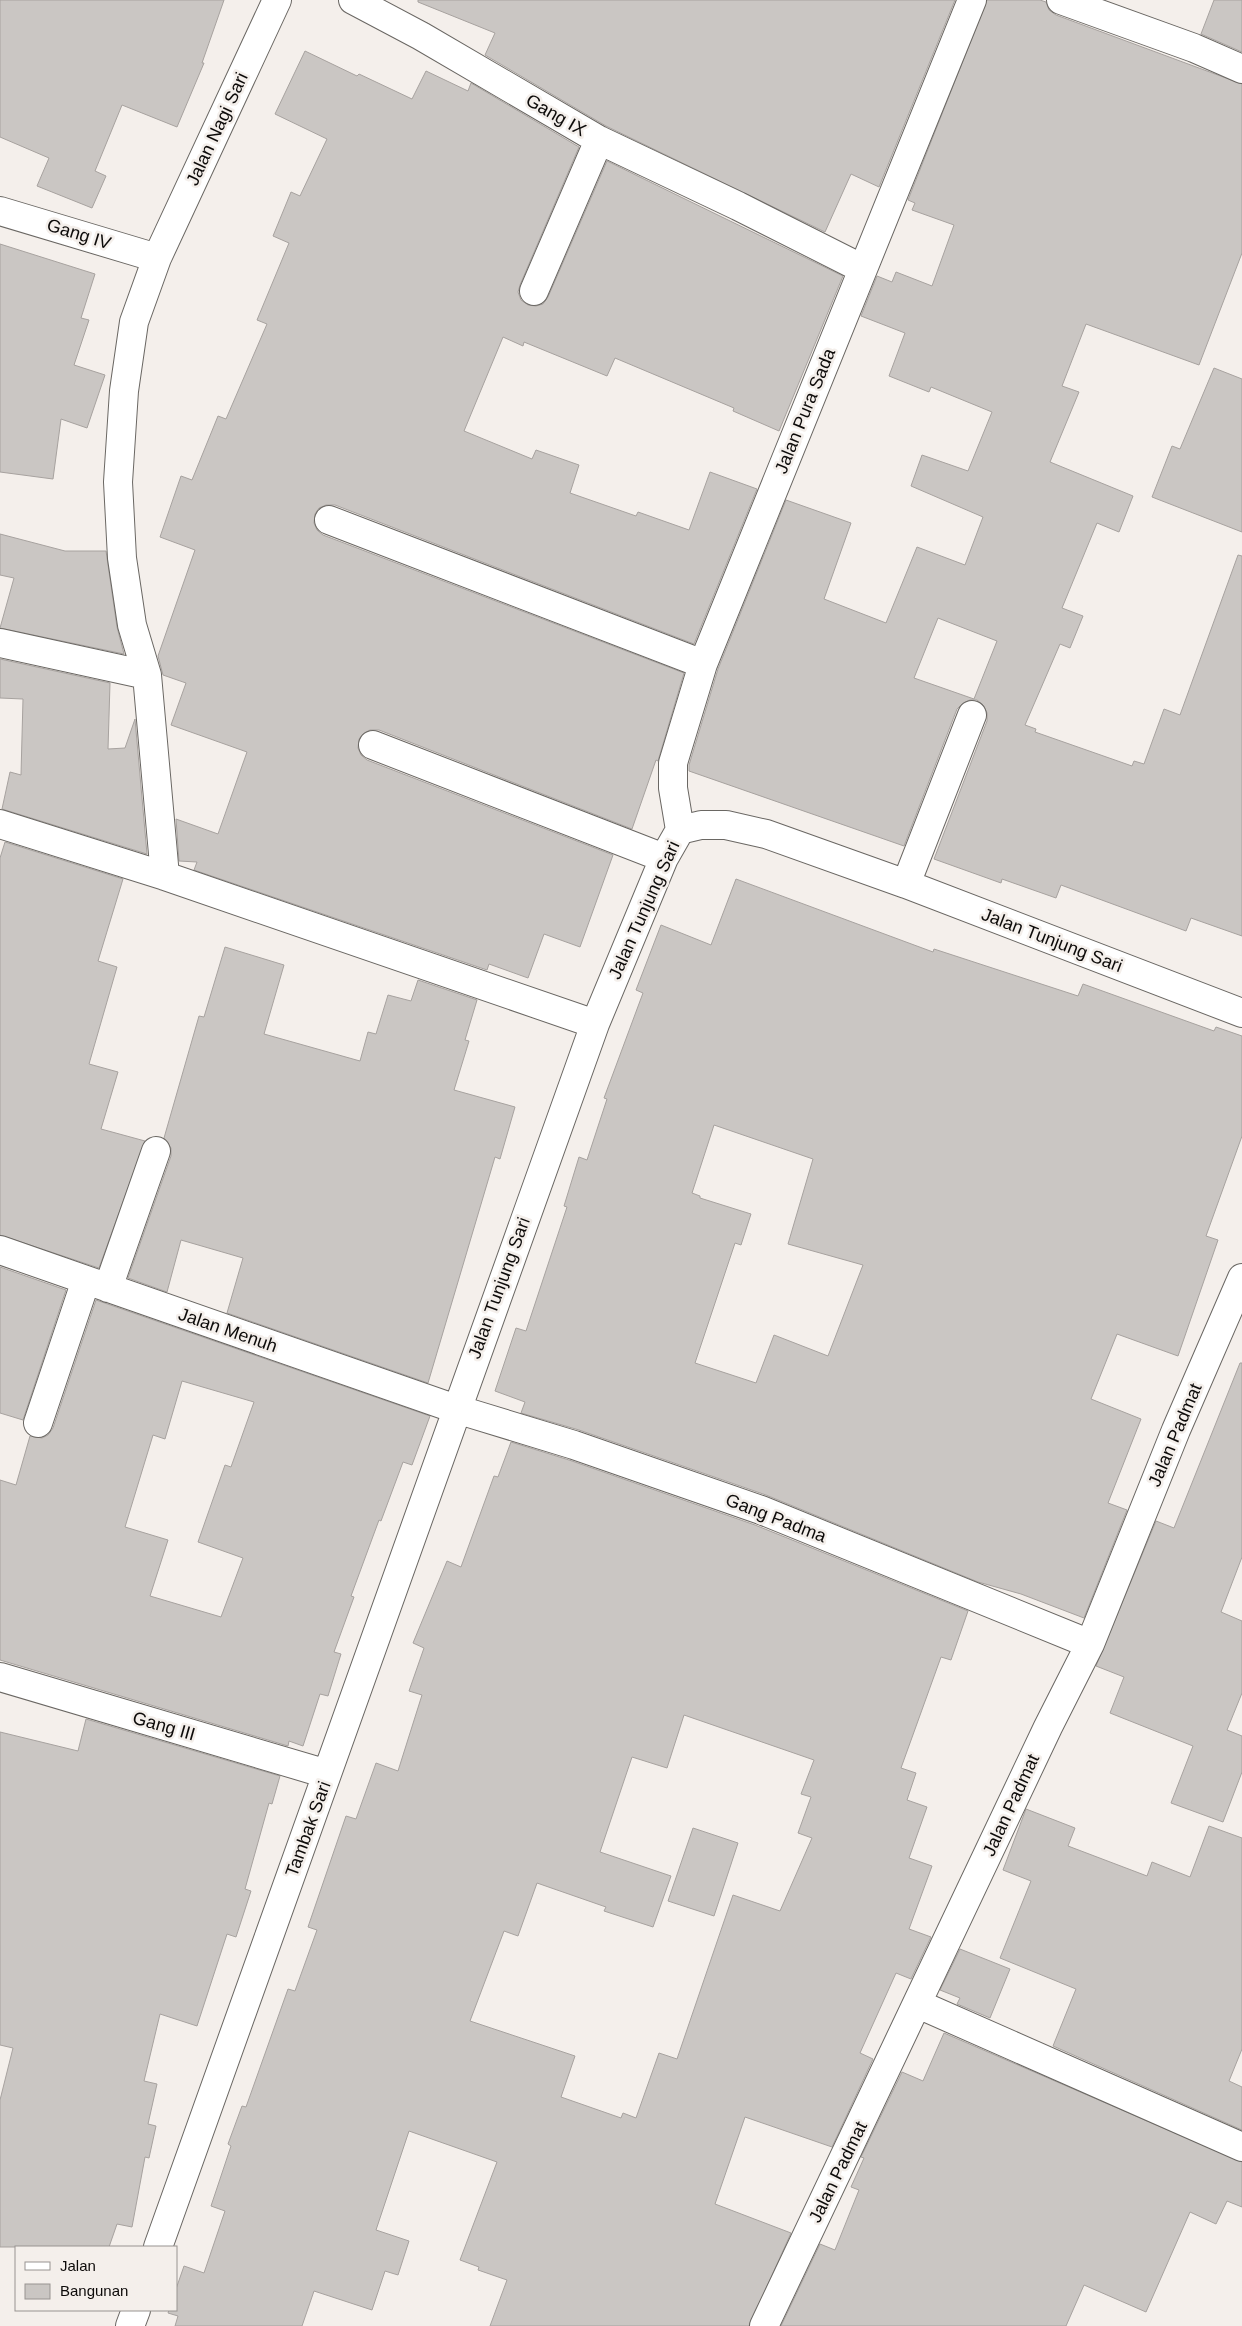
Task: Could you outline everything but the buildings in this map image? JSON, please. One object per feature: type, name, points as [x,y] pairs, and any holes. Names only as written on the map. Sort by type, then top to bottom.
[{"type":"street","name":"Jalan Nagi Sari","points":[[165,876],[147,675],[132,625],[122,558],[118,482],[124,391],[134,322],[157,258],[276,0]]},
{"type":"street","name":"Gang IX","points":[[353,0],[421,36],[599,140],[738,206],[863,269]]},
{"type":"street","name":"Jalan Pura Sada","points":[[680,830],[674,788],[673,763],[703,664],[972,0]]},
{"type":"street","points":[[1061,0],[1194,48],[1242,69]]},
{"type":"street","points":[[1111,0],[1158,22]]},
{"type":"street","points":[[534,291],[599,140]]},
{"type":"street","points":[[676,161],[833,264]]},
{"type":"street","name":"Gang IV","points":[[0,211],[157,258]]},
{"type":"street","points":[[328,520],[703,664]]},
{"type":"street","points":[[0,643],[147,675]]},
{"type":"street","points":[[906,884],[972,715]]},
{"type":"street","points":[[373,745],[664,858]]},
{"type":"street","points":[[0,824],[165,876],[595,1024]]},
{"type":"street","name":"Jalan Tunjung Sari","points":[[456,1409],[595,1024],[664,858],[680,830],[701,825],[726,825],[766,834],[906,884],[1242,1013]]},
{"type":"street","points":[[38,1423],[156,1151]]},
{"type":"street","name":"Jalan Menuh","points":[[0,1250],[456,1409]]},
{"type":"street","name":"Jalan Padmat","points":[[764,2326],[1048,1727],[1090,1644],[1176,1430],[1242,1278]]},
{"type":"street","name":"Gang Padma","points":[[456,1409],[574,1445],[761,1510],[1090,1644]]},
{"type":"street","name":"Tambak Sari","points":[[158,2246],[456,1409]]},
{"type":"street","name":"Gang III","points":[[0,1677],[327,1774]]},
{"type":"street","points":[[918,2004],[1242,2147]]},
{"type":"street","points":[[130,2326],[136,2311]]}]
